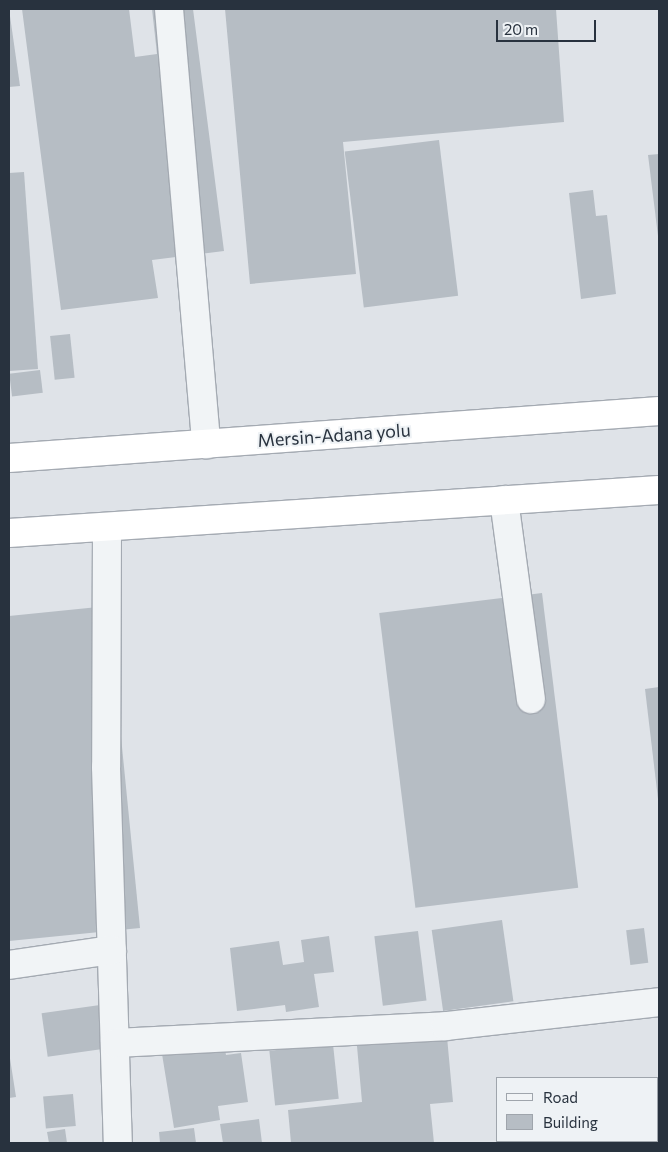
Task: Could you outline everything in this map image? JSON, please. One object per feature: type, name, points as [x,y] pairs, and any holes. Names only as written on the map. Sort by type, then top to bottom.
[{"type":"highway","name":"Mersin-Adana yolu","points":[[9,458],[659,411]]},
{"type":"highway","points":[[9,533],[659,490]]},
{"type":"street","points":[[169,9],[206,444]]},
{"type":"street","points":[[504,500],[531,699]]},
{"type":"street","points":[[107,527],[106,767],[118,1143]]},
{"type":"street","points":[[9,965],[112,950]]},
{"type":"street","points":[[115,1043],[446,1026],[659,1002]]},
{"type":"building","points":[[9,9],[20,86],[9,87]]},
{"type":"building","points":[[22,9],[129,9],[135,57],[157,54],[152,9],[193,9],[224,251],[152,260],[158,298],[61,310]]},
{"type":"building","points":[[225,9],[556,9],[564,122],[343,142],[356,274],[250,284]]},
{"type":"building","points":[[439,140],[458,296],[364,307],[345,152]]},
{"type":"building","points":[[659,154],[659,236],[658,236],[648,155]]},
{"type":"building","points":[[24,172],[38,369],[9,371],[9,173]]},
{"type":"building","points":[[593,190],[596,216],[607,215],[616,294],[581,299],[569,193]]},
{"type":"building","points":[[70,334],[75,378],[55,380],[50,336]]},
{"type":"building","points":[[40,370],[43,393],[12,397],[9,374]]},
{"type":"building","points":[[542,593],[578,888],[415,908],[379,613]]},
{"type":"building","points":[[108,606],[140,928],[9,941],[9,616]]},
{"type":"building","points":[[659,687],[659,799],[658,799],[645,689]]},
{"type":"building","points":[[502,920],[513,1001],[443,1011],[432,930]]},
{"type":"building","points":[[644,928],[648,963],[630,965],[626,930]]},
{"type":"building","points":[[418,931],[427,1000],[383,1006],[374,936]]},
{"type":"building","points":[[329,936],[334,972],[314,974],[319,1007],[286,1012],[285,1005],[237,1011],[230,948],[279,941],[283,965],[304,962],[301,940]]},
{"type":"building","points":[[100,1005],[106,1049],[48,1057],[42,1013]]},
{"type":"building","points":[[446,1026],[453,1102],[430,1104],[434,1143],[291,1143],[288,1110],[362,1102],[356,1035]]},
{"type":"building","points":[[224,1044],[226,1055],[241,1053],[248,1102],[218,1106],[220,1120],[174,1128],[162,1054]]},
{"type":"building","points":[[333,1044],[339,1099],[275,1105],[269,1051]]},
{"type":"building","points":[[9,1052],[16,1097],[9,1098]]},
{"type":"building","points":[[73,1094],[76,1126],[46,1128],[43,1097]]},
{"type":"building","points":[[259,1119],[262,1143],[223,1143],[220,1124]]},
{"type":"building","points":[[194,1128],[196,1143],[160,1143],[159,1132]]},
{"type":"building","points":[[65,1129],[67,1143],[49,1143],[47,1132]]},
{"type":"building","points":[[571,1142],[653,1142],[571,1143]]}]
